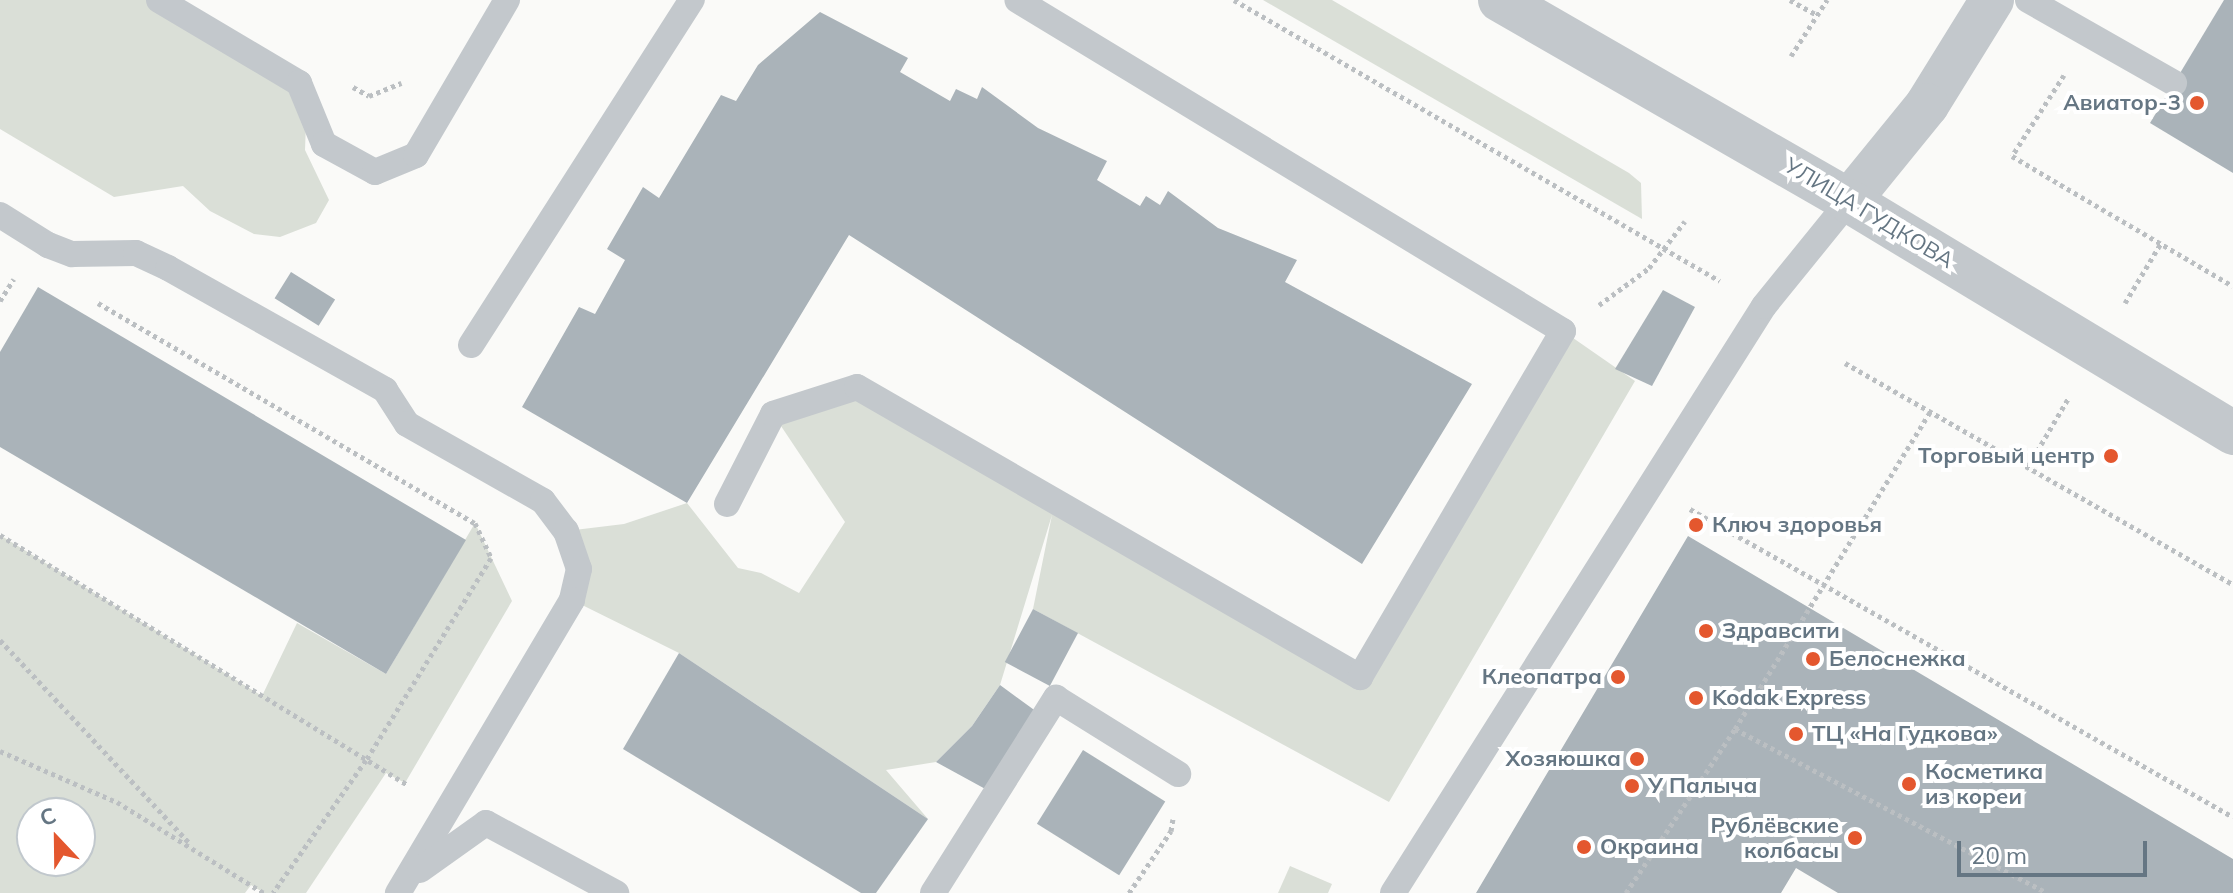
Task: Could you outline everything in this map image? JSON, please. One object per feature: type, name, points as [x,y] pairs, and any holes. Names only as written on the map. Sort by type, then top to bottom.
[{"type":"street","name":"УЛИЦА ГУДКОВА","points":[[1500,0],[1849,201],[2233,433]]},
{"type":"street","points":[[1849,201],[1927,105],[1992,0]]},
{"type":"lane","points":[[159,0],[299,83],[324,144],[375,172],[416,155],[507,0]]},
{"type":"lane","points":[[471,345],[692,0]]},
{"type":"lane","points":[[727,504],[773,414],[857,387],[1360,677],[1563,331],[1017,0]]},
{"type":"lane","points":[[2028,0],[2174,83]]},
{"type":"lane","points":[[1393,893],[1764,306],[1849,201]]},
{"type":"lane","points":[[0,215],[72,254],[136,253],[168,268],[385,390],[407,424],[543,501],[557,519],[579,569],[572,600],[451,812],[403,886]]},
{"type":"lane","points":[[933,893],[1056,698],[1178,774]]},
{"type":"lane","points":[[403,886],[486,823],[616,893]]},
{"type":"path","points":[[1234,0],[1720,281]]},
{"type":"path","points":[[1790,0],[1817,16]]},
{"type":"path","points":[[1791,56],[1827,0]]},
{"type":"path","points":[[342,80],[369,96],[399,86],[407,74]]},
{"type":"path","points":[[2012,156],[2233,286]]},
{"type":"path","points":[[1563,331],[1649,268],[1685,221]]},
{"type":"path","points":[[0,301],[19,271]]},
{"type":"path","points":[[93,300],[475,523],[491,558],[366,760],[273,893]]},
{"type":"path","points":[[1845,363],[2233,584]]},
{"type":"path","points":[[1626,893],[1735,729],[1931,410]]},
{"type":"path","points":[[1651,486],[2233,817]]},
{"type":"path","points":[[0,535],[451,812]]},
{"type":"path","points":[[0,640],[195,850]]},
{"type":"path","points":[[1735,729],[2047,893]]},
{"type":"path","points":[[0,751],[117,802],[264,893]]},
{"type":"path","points":[[1129,893],[1171,831],[1178,774]]},
{"type":"shaded area","points":[[0,0],[148,0],[283,81],[306,123],[305,150],[329,200],[316,223],[280,237],[254,234],[210,211],[183,186],[114,197],[0,129]]},
{"type":"shaded area","points":[[1263,0],[1332,0],[1629,173],[1641,183],[1642,219]]},
{"type":"shaded area","points":[[1563,331],[1635,381],[1389,802],[1033,609],[1052,515],[1000,685],[972,726],[936,762],[886,770],[928,819],[679,653],[572,600],[566,531],[624,524],[687,503],[738,568],[761,573],[799,593],[845,522],[773,414],[857,387],[1360,677]]},
{"type":"shaded area","points":[[475,523],[512,601],[405,783],[386,773],[306,893],[264,893],[251,885],[245,893],[0,893],[0,535],[262,696],[297,623],[386,674]]},
{"type":"shaded area","points":[[1290,866],[1332,884],[1328,893],[1278,893]]},
{"type":"building","name":"Авиатор-3","points":[[2224,0],[2233,0],[2233,173],[2150,123]]},
{"type":"building","points":[[820,12],[908,58],[900,72],[950,101],[956,89],[977,99],[982,87],[1038,128],[1107,161],[1097,180],[1140,206],[1146,196],[1160,205],[1168,191],[1218,228],[1297,260],[1285,282],[1472,384],[1362,564],[849,235],[687,503],[522,407],[579,307],[595,314],[625,260],[607,249],[643,187],[659,198],[721,95],[736,101],[758,65]]},
{"type":"building","points":[[291,272],[335,300],[319,326],[275,298]]},
{"type":"building","points":[[38,287],[466,540],[386,674],[0,447],[0,352]]},
{"type":"building","points":[[1663,290],[1695,307],[1652,386],[1615,369]]},
{"type":"building","name":"ТЦ «На Гудкова»","points":[[1688,536],[2233,859],[2233,893],[1838,893],[1796,868],[1781,893],[1476,893]]},
{"type":"building","points":[[1033,609],[1078,633],[1050,686],[1005,662]]},
{"type":"building","points":[[679,653],[928,819],[876,893],[861,893],[623,749]]},
{"type":"building","points":[[1000,685],[1037,712],[989,791],[936,762],[972,726]]},
{"type":"building","points":[[1083,750],[1165,801],[1119,875],[1037,824]]},
{"type":"place","name":"Авиатор-3","points":[[2197,103]]},
{"type":"place","name":"Торговый центр","points":[[2111,456]]},
{"type":"place","name":"Ключ здоровья","points":[[1696,525]]},
{"type":"place","name":"Здравсити","points":[[1706,631]]},
{"type":"place","name":"Белоснежка","points":[[1813,659]]},
{"type":"place","name":"Клеопатра","points":[[1618,677]]},
{"type":"place","name":"Kodak Express","points":[[1696,698]]},
{"type":"place","name":"ТЦ «На Гудкова»","points":[[1796,734]]},
{"type":"place","name":"Хозяюшка","points":[[1637,759]]},
{"type":"place","name":"Косметика из кореи","points":[[1909,784]]},
{"type":"place","name":"У Палыча","points":[[1632,786]]},
{"type":"place","name":"Рублёвские колбасы","points":[[1855,838]]},
{"type":"place","name":"Окраина","points":[[1584,847]]}]
